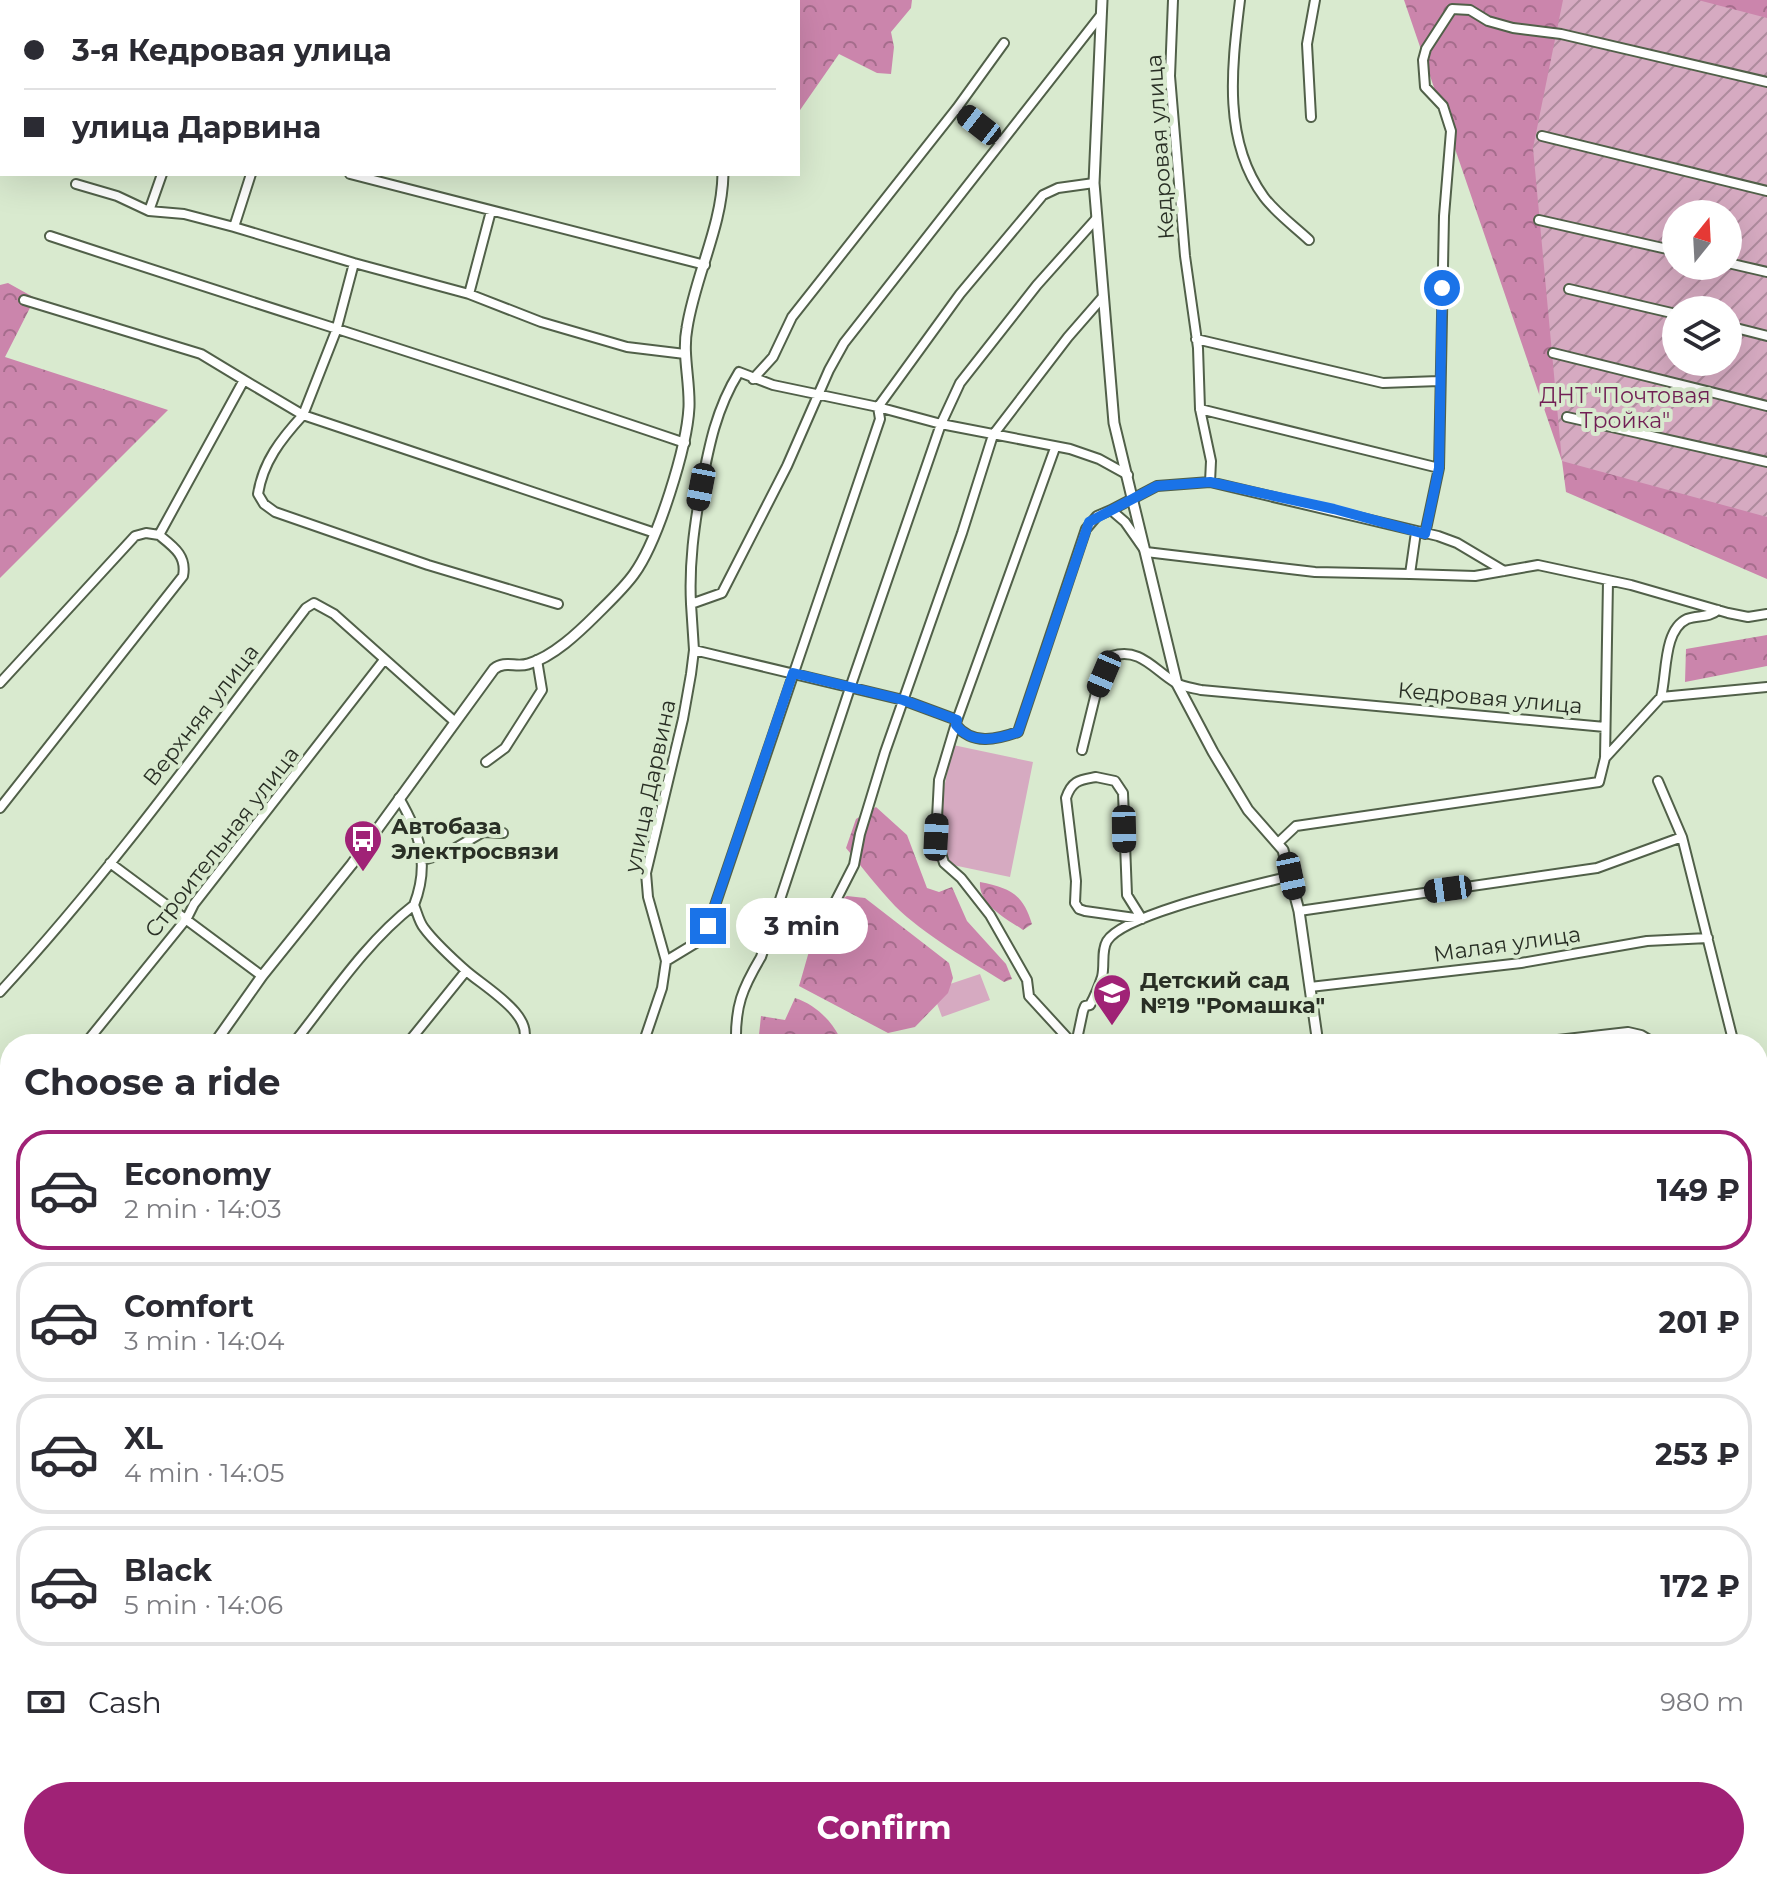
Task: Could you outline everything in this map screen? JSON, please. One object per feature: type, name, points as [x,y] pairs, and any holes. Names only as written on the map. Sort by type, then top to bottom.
[{"type":"street","points":[[1102,0],[1094,183],[1114,423],[1177,684],[1248,810],[1283,850],[1299,911],[1317,1034]]},
{"type":"street","name":"Кедровая улица","points":[[1173,0],[1170,76],[1200,409],[1211,461],[1210,482]]},
{"type":"street","points":[[1240,0],[1233,62],[1235,121],[1242,154],[1265,198],[1309,240]]},
{"type":"street","points":[[1311,117],[1307,44],[1315,0]]},
{"type":"street","points":[[1410,574],[1439,468],[1444,216],[1450,122],[1440,101],[1425,87],[1423,60],[1426,49],[1454,7],[1470,10],[1498,24],[1561,34],[1767,82]]},
{"type":"street","points":[[691,604],[722,593],[756,529],[844,343],[1102,14]]},
{"type":"street","points":[[1004,43],[957,108],[792,317],[773,357],[753,379],[941,424],[1085,453],[1129,475]]},
{"type":"street","points":[[957,108],[1000,142]]},
{"type":"street","points":[[1542,136],[1767,191]]},
{"type":"street","points":[[149,211],[161,176]]},
{"type":"street","points":[[234,227],[250,176]]},
{"type":"street","points":[[358,176],[705,265]]},
{"type":"street","points":[[221,1034],[499,665],[527,665],[560,647],[596,615],[635,573],[655,533],[685,443],[690,379],[685,354],[687,327],[722,197],[723,176]]},
{"type":"street","points":[[646,1034],[662,988],[666,961],[699,941],[708,926],[880,419],[878,407],[960,294],[1043,195],[1058,188],[1094,183]]},
{"type":"street","points":[[76,184],[117,196],[149,211],[184,214],[469,294],[541,322],[627,347],[685,354]]},
{"type":"street","points":[[469,294],[491,211]]},
{"type":"street","points":[[736,1034],[735,1015],[742,988],[761,957],[941,424],[960,383],[1037,285],[1096,219]]},
{"type":"street","points":[[1539,220],[1662,248]]},
{"type":"street","points":[[50,236],[685,443]]},
{"type":"street","points":[[354,263],[336,331],[303,415],[284,436],[260,477],[258,494],[264,504],[275,512],[359,542],[558,604]]},
{"type":"street","points":[[1742,266],[1767,272]]},
{"type":"street","points":[[1569,289],[1662,311]]},
{"type":"street","points":[[830,912],[854,865],[860,834],[903,700],[993,435],[1102,298]]},
{"type":"street","points":[[24,300],[201,354],[303,415],[655,533]]},
{"type":"street","points":[[1742,330],[1767,336]]},
{"type":"street","points":[[1196,339],[1383,383],[1439,381]]},
{"type":"street","points":[[1553,353],[1767,406]]},
{"type":"street","name":"улица Дарвина","points":[[666,961],[655,930],[646,873],[683,719],[694,650],[689,568],[692,534],[709,438],[726,392],[739,372],[753,379]]},
{"type":"street","points":[[159,535],[244,380]]},
{"type":"street","points":[[1200,409],[1439,468]]},
{"type":"street","points":[[1567,417],[1767,462]]},
{"type":"street","points":[[1055,448],[956,723],[939,780],[936,837],[944,863],[961,878],[990,915],[1027,980],[1029,996],[1065,1034]]},
{"type":"street","points":[[694,650],[903,700],[956,723],[961,733],[997,740],[1018,732],[1086,529],[1097,516],[1133,496],[1167,483],[1210,482],[1334,509],[1457,543],[1504,571]]},
{"type":"street","points":[[1111,510],[1125,522],[1146,552],[1315,572],[1475,576],[1538,565],[1631,585],[1748,617],[1767,614]]},
{"type":"street","points":[[0,683],[135,536],[146,533],[159,535],[182,557],[185,566],[183,576],[0,808]]},
{"type":"street","points":[[1605,727],[1608,581]]},
{"type":"street","name":"Верхняя улица","points":[[0,992],[41,948],[110,863],[306,608],[314,603],[334,614],[454,721]]},
{"type":"street","points":[[1278,843],[1296,826],[1599,782],[1605,758],[1661,697],[1673,631],[1683,621],[1718,610]]},
{"type":"street","points":[[1082,750],[1096,693],[1112,656],[1126,652],[1133,654],[1177,684]]},
{"type":"street","name":"Строительная улица","points":[[93,1034],[187,918],[194,904],[384,660]]},
{"type":"street","points":[[486,762],[505,748],[542,690],[537,660]]},
{"type":"street","name":"Кедровая улица","points":[[1177,684],[1201,690],[1605,727],[1605,758]]},
{"type":"street","points":[[1661,697],[1767,687]]},
{"type":"street","points":[[1107,778],[1121,788],[1127,895],[1142,919],[1085,911],[1075,903],[1076,881],[1066,798],[1076,781],[1107,778]]},
{"type":"street","points":[[1658,781],[1682,837],[1732,1034]]},
{"type":"street","points":[[301,1034],[364,953],[414,905],[422,879],[423,860],[412,820],[399,798]]},
{"type":"street","points":[[423,860],[447,853],[483,832],[503,833]]},
{"type":"street","points":[[1299,911],[1597,868],[1682,837]]},
{"type":"street","points":[[110,863],[262,976]]},
{"type":"street","points":[[1077,1034],[1083,1011],[1090,1005],[1103,975],[1107,941],[1126,924],[1291,876]]},
{"type":"street","points":[[414,905],[423,927],[466,971],[510,1004],[526,1029],[525,1034]]},
{"type":"street","name":"Малая улица","points":[[1310,987],[1521,963],[1647,941],[1708,938]]},
{"type":"street","points":[[415,1034],[466,971]]},
{"type":"street","points":[[1610,1034],[1637,1034]]},
{"type":"green space","points":[[800,0],[912,0],[911,8],[891,32],[894,47],[891,74],[877,73],[839,54],[800,110]]},
{"type":"green space","name":"ДНТ \"Почтовая Тройка\"","points":[[1404,0],[1767,0],[1767,579],[1566,492],[1562,461]]},
{"type":"green space","name":"ДНТ \"Почтовая Тройка\"","points":[[1563,0],[1698,0],[1767,18],[1767,517],[1562,461],[1533,148]]},
{"type":"green space","points":[[8,283],[35,298],[5,357],[168,410],[0,578],[0,285]]},
{"type":"green space","points":[[1767,635],[1767,666],[1685,682],[1686,649]]},
{"type":"green space","points":[[953,745],[1033,762],[1010,877],[929,860]]},
{"type":"green space","points":[[876,807],[907,835],[927,888],[939,892],[952,887],[967,921],[1006,964],[1012,979],[1004,982],[919,927],[895,906],[846,848],[856,819]]},
{"type":"green space","points":[[980,882],[1014,894],[1020,899],[1032,924],[1023,930],[995,910],[984,897]]},
{"type":"green space","points":[[847,896],[865,898],[949,963],[953,978],[948,993],[915,1027],[888,1033],[799,986],[820,923],[836,903]]},
{"type":"green space","points":[[980,974],[990,1000],[942,1017],[932,990]]},
{"type":"green space","points":[[795,998],[821,1013],[838,1034],[759,1034],[761,1016],[785,1020]]},
{"type":"place","name":"Автобаза Электросвязи","points":[[363,873]]},
{"type":"place","name":"Детский сад №19 \"Ромашка\"","points":[[1112,1027]]},
{"type":"route","points":[[708,926],[793,673],[903,700],[957,720],[956,725],[961,733],[997,740],[1018,732],[1089,522],[1133,496],[1167,483],[1210,482],[1334,509],[1425,534],[1439,468],[1442,288]]}]
